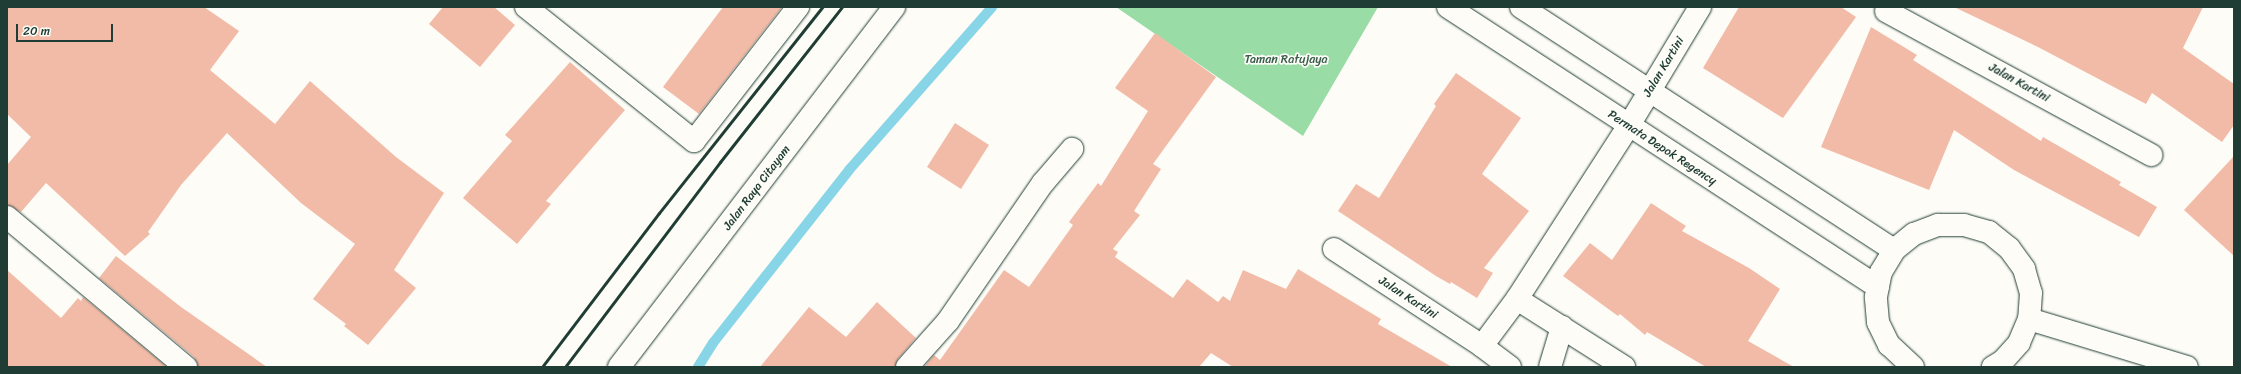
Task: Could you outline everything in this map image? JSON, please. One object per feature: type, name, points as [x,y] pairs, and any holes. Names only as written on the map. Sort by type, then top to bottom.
[{"type":"street","points":[[526,7],[694,141],[798,7]]},
{"type":"street","name":"Jalan Raya Citayam","points":[[619,367],[894,7]]},
{"type":"street","name":"Permata Depok Regency","points":[[1448,7],[1628,127],[1878,287]]},
{"type":"street","points":[[1521,7],[1894,250]]},
{"type":"street","name":"Jalan Kartini","points":[[1518,299],[1650,92],[1700,7]]},
{"type":"street","name":"Jalan Kartini","points":[[1884,8],[2151,155]]},
{"type":"street","points":[[907,367],[948,321],[1043,182],[1072,149]]},
{"type":"street","points":[[7,217],[186,367]]},
{"type":"street","points":[[1913,367],[1889,345],[1878,322],[1876,297],[1881,272],[1894,250],[1914,234],[1938,225],[1964,225],[1989,232],[2009,248],[2024,269],[2031,293],[2029,319],[2019,343],[2003,361],[1993,367]]},
{"type":"street","name":"Jalan Kartini","points":[[1334,250],[1482,346],[1510,367]]},
{"type":"street","points":[[1482,346],[1518,299],[1624,367]]},
{"type":"street","points":[[2029,319],[2187,367]]},
{"type":"street","points":[[1550,367],[1562,327]]},
{"type":"green space","name":"Taman Ratujaya","points":[[1116,7],[1278,8],[1378,7],[1303,136]]},
{"type":"building","points":[[7,7],[204,7],[239,31],[210,70],[275,124],[310,81],[396,157],[444,193],[394,270],[416,288],[368,345],[344,326],[346,324],[313,299],[355,244],[301,203],[227,133],[181,185],[148,232],[150,234],[125,256],[46,183],[21,212],[7,205],[7,165],[31,137],[7,114]]},
{"type":"building","points":[[443,7],[494,7],[515,25],[480,67],[429,24]]},
{"type":"building","points":[[723,7],[782,7],[699,114],[663,87]]},
{"type":"building","points":[[1739,7],[1841,7],[1856,17],[1783,118],[1703,68]]},
{"type":"building","points":[[1954,7],[2203,7],[2183,48],[2234,84],[2234,125],[2222,142],[2152,93],[2146,104],[2038,47]]},
{"type":"building","points":[[1871,27],[1917,55],[1913,60],[2041,141],[2043,137],[2121,182],[2119,185],[2157,207],[2139,237],[2014,170],[1954,130],[1929,190],[1821,147]]},
{"type":"building","points":[[1155,33],[1216,77],[1153,164],[1161,169],[1134,211],[1140,215],[1113,249],[1118,252],[1115,257],[1173,298],[1187,279],[1218,302],[1223,296],[1230,301],[1243,270],[1286,289],[1298,269],[1381,319],[1378,324],[1452,367],[1233,367],[1211,353],[1199,367],[924,367],[934,355],[940,360],[1004,270],[1029,287],[1073,225],[1069,222],[1098,183],[1101,186],[1148,111],[1115,88]]},
{"type":"building","points":[[570,62],[625,110],[546,201],[551,204],[517,244],[463,198],[512,141],[505,135]]},
{"type":"building","points":[[1456,73],[1521,118],[1482,174],[1529,211],[1484,268],[1493,273],[1477,298],[1451,282],[1450,284],[1436,276],[1338,211],[1356,184],[1379,198],[1436,106],[1434,104]]},
{"type":"building","points":[[955,123],[989,145],[961,189],[927,167]]},
{"type":"building","points":[[2234,156],[2234,256],[2184,210]]},
{"type":"building","points":[[1651,203],[1686,226],[1682,231],[1749,268],[1780,289],[1748,341],[1794,367],[1706,367],[1647,332],[1645,335],[1620,314],[1618,316],[1563,276],[1590,243],[1612,260]]},
{"type":"building","points":[[116,256],[181,307],[267,367],[198,367],[194,357],[99,278]]},
{"type":"building","points":[[7,270],[61,318],[78,298],[81,301],[83,297],[167,367],[7,367]]},
{"type":"building","points":[[877,302],[916,338],[898,359],[895,367],[760,367],[809,307],[846,337]]},
{"type":"waterway","points":[[698,367],[713,343],[849,170],[992,7]]},
{"type":"railway","points":[[542,367],[659,213],[822,7]]},
{"type":"railway","points":[[565,367],[720,162],[842,7]]}]
